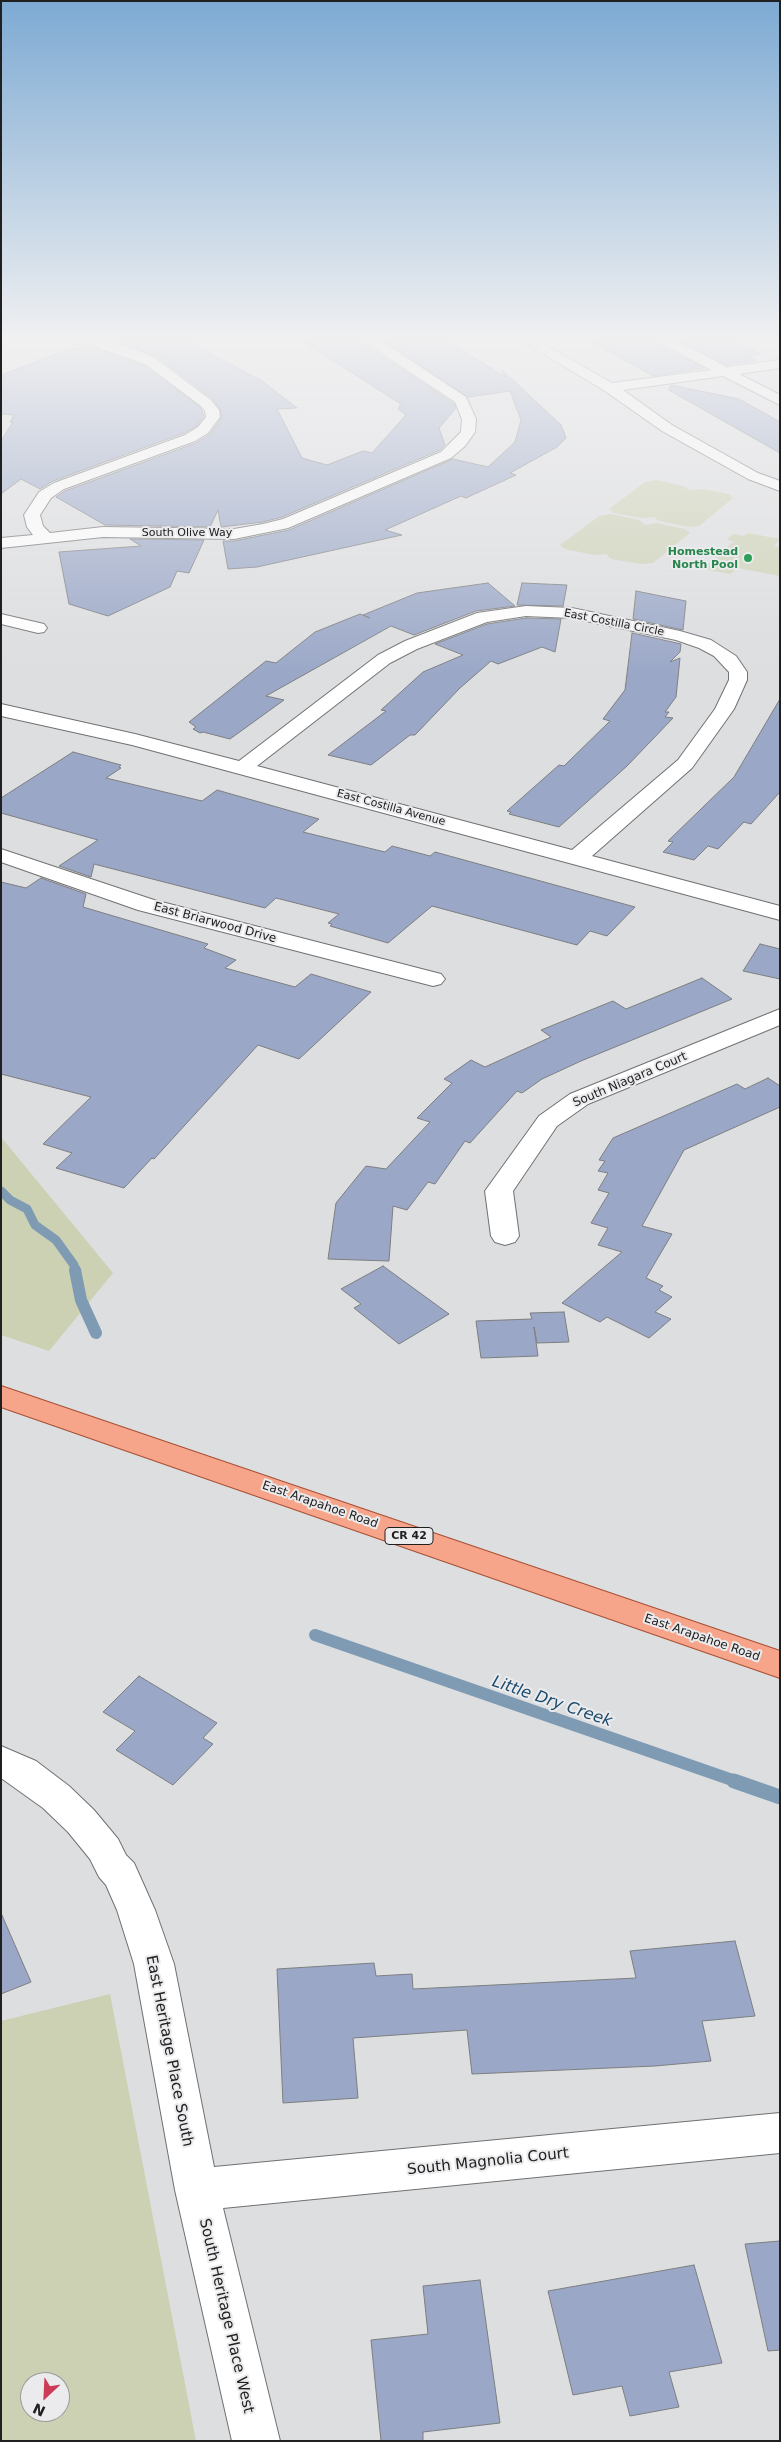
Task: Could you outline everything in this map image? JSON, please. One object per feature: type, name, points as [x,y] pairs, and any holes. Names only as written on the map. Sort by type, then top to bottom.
[{"type":"main road","name":"East Arapahoe Road","points":[[1,1396],[780,1665]]},
{"type":"street","points":[[45,538],[35,527],[32,515],[36,506],[45,495],[59,486],[160,449]]},
{"type":"street","name":"South Olive Way","points":[[1,544],[103,532],[201,535],[234,534],[263,529],[288,523],[446,455],[453,449]]},
{"type":"street","points":[[705,449],[753,476],[780,486]]},
{"type":"street","name":"East Costilla Circle","points":[[242,768],[384,659],[483,617],[526,611],[572,613],[680,636],[705,644],[720,652],[730,660],[738,672],[738,680],[724,709],[685,764],[576,858]]},
{"type":"street","points":[[1,619],[38,628]]},
{"type":"street","name":"East Costilla Avenue","points":[[1,710],[126,738],[242,768],[780,913]]},
{"type":"street","name":"East Briarwood Drive","points":[[1,855],[146,905],[433,979]]},
{"type":"street","name":"South Niagara Court","points":[[505,1236],[499,1191],[548,1121],[579,1100],[780,1016]]},
{"type":"street","name":"East Heritage Place South","points":[[1,1761],[23,1772],[56,1797],[81,1821],[105,1850],[124,1884],[154,1964],[197,2190]]},
{"type":"street","name":"South Magnolia Court","points":[[197,2190],[780,2133]]},
{"type":"street","name":"South Heritage Place West","points":[[197,2190],[256,2441]]},
{"type":"green space","points":[[656,480],[684,486],[689,490],[701,489],[729,494],[733,498],[699,526],[688,527],[659,521],[654,517],[642,518],[614,513],[609,509],[645,482]]},
{"type":"green space","points":[[611,514],[639,520],[645,525],[656,523],[685,529],[690,533],[653,563],[641,564],[611,559],[606,554],[594,555],[565,549],[560,545],[599,516]]},
{"type":"green space","name":"Homestead North Pool","points":[[748,533],[780,539],[774,546],[780,547],[780,576],[738,568],[730,574],[703,569],[732,543],[736,542],[727,540],[733,534],[744,536]]},
{"type":"green space","points":[[1,1137],[113,1273],[49,1351],[1,1335]]},
{"type":"green space","points":[[110,1994],[196,2441],[1,2441],[1,2021]]},
{"type":"building","points":[[1,449],[140,449],[53,481],[40,489],[21,479],[1,494]]},
{"type":"building","points":[[180,449],[297,449],[302,458],[327,465],[363,451],[372,453],[376,449],[441,449],[282,517],[263,522],[221,527],[218,510],[210,527],[105,525],[56,497],[65,491]]},
{"type":"building","points":[[507,449],[553,449],[510,473],[516,475],[466,498],[461,496],[385,530],[402,535],[257,567],[228,569],[223,541],[234,541],[289,530],[453,459],[488,467]]},
{"type":"building","points":[[130,539],[204,540],[189,573],[177,571],[170,587],[108,616],[69,604],[59,552],[141,546]]},
{"type":"building","points":[[488,583],[515,606],[476,611],[414,635],[391,626],[266,696],[284,700],[230,739],[203,732],[200,733],[193,729],[196,727],[189,722],[266,661],[276,663],[315,632],[360,614],[370,618],[363,615],[417,593]]},
{"type":"building","points":[[522,583],[567,585],[563,606],[517,605]]},
{"type":"building","points":[[636,591],[686,601],[683,630],[633,619]]},
{"type":"building","points":[[526,618],[561,619],[555,652],[542,647],[498,664],[491,661],[460,688],[415,735],[410,735],[371,765],[328,755],[386,711],[381,710],[423,672],[463,655],[435,644],[487,624]]},
{"type":"building","points":[[632,633],[681,644],[680,652],[670,662],[680,658],[676,697],[665,712],[669,712],[665,717],[673,718],[627,766],[559,827],[509,814],[511,812],[507,811],[559,765],[564,766],[610,721],[603,719],[625,690]]},
{"type":"building","points":[[780,699],[780,792],[751,824],[744,822],[718,849],[708,846],[694,860],[663,852],[673,842],[668,841],[734,777]]},
{"type":"building","points":[[73,752],[121,765],[119,767],[121,768],[106,778],[202,801],[217,790],[319,819],[303,832],[385,852],[392,846],[430,856],[435,852],[635,907],[607,936],[590,931],[577,945],[432,906],[388,943],[330,926],[332,924],[328,923],[339,914],[276,898],[265,908],[94,864],[91,877],[59,866],[98,840],[1,813],[1,798]]},
{"type":"building","points":[[41,878],[86,894],[83,907],[208,944],[204,948],[236,960],[225,968],[295,987],[311,974],[371,992],[299,1059],[258,1045],[154,1159],[152,1158],[124,1188],[56,1168],[72,1153],[43,1144],[91,1097],[1,1074],[1,882],[26,888]]},
{"type":"building","points":[[760,944],[780,949],[780,979],[743,971]]},
{"type":"building","points":[[702,978],[732,999],[581,1061],[542,1079],[522,1093],[517,1091],[470,1143],[465,1141],[435,1184],[428,1182],[407,1210],[393,1206],[389,1261],[328,1259],[336,1203],[366,1166],[386,1169],[430,1122],[417,1118],[452,1083],[444,1079],[471,1060],[485,1067],[551,1037],[541,1030],[613,1001],[626,1009]]},
{"type":"building","points":[[768,1078],[780,1086],[780,1107],[684,1150],[642,1226],[672,1234],[646,1278],[663,1286],[659,1290],[672,1297],[655,1312],[671,1319],[649,1338],[607,1317],[600,1322],[562,1303],[622,1252],[598,1245],[608,1228],[591,1223],[609,1193],[598,1190],[608,1173],[598,1171],[605,1161],[599,1160],[613,1138],[737,1084],[745,1089]]},
{"type":"building","points":[[383,1266],[449,1314],[399,1344],[354,1308],[361,1304],[341,1289]]},
{"type":"building","points":[[564,1312],[569,1342],[537,1343],[534,1327],[538,1356],[481,1358],[476,1321],[532,1319],[530,1313]]},
{"type":"building","points":[[139,1676],[217,1723],[203,1738],[213,1744],[173,1785],[116,1750],[135,1731],[103,1712]]},
{"type":"building","points":[[1,1913],[31,1982],[1,1994]]},
{"type":"building","points":[[735,1941],[755,2016],[702,2021],[711,2061],[655,2066],[472,2074],[467,2030],[353,2038],[358,2098],[283,2103],[277,1969],[374,1963],[376,1976],[412,1974],[413,1989],[636,1978],[630,1951]]},
{"type":"building","points":[[780,2241],[780,2350],[768,2351],[745,2244]]},
{"type":"building","points":[[694,2265],[722,2363],[669,2372],[679,2407],[630,2416],[622,2386],[573,2395],[548,2291]]},
{"type":"building","points":[[480,2280],[500,2423],[423,2432],[423,2441],[381,2441],[371,2340],[428,2334],[423,2286]]},
{"type":"waterway","name":"Little Dry Creek","points":[[1,1191],[10,1200],[27,1209],[35,1225],[56,1240],[74,1265],[75,1272]]},
{"type":"waterway","name":"Little Dry Creek","points":[[75,1270],[81,1300],[96,1333]]},
{"type":"waterway","name":"Little Dry Creek","points":[[315,1635],[738,1782]]},
{"type":"waterway","name":"Little Dry Creek","points":[[734,1781],[780,1797]]},
{"type":"place","name":"Homestead North Pool","points":[[748,558]]}]
